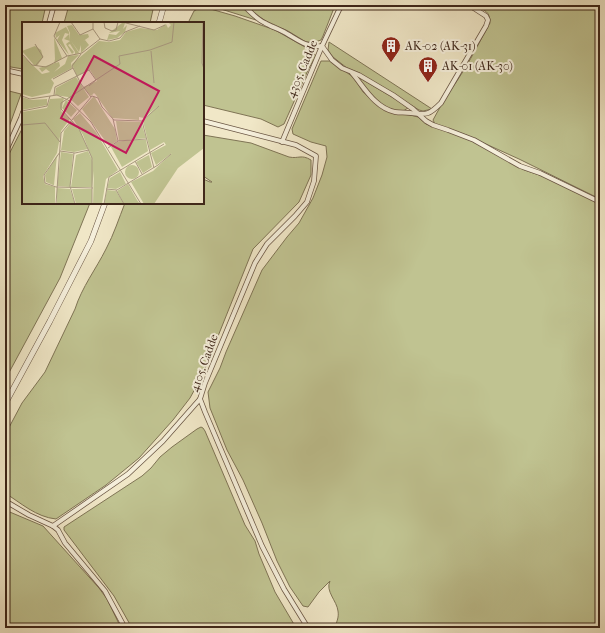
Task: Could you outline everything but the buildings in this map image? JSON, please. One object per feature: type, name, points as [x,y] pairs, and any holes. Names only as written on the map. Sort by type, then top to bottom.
[{"type":"street","points":[[49,22],[54,5]]},
{"type":"street","points":[[159,22],[164,5]]},
{"type":"street","points":[[243,5],[265,24],[282,31],[304,44],[315,47],[322,46],[332,60],[342,68],[359,75],[393,95],[413,109],[426,122],[474,140],[520,166],[540,173],[600,202]]},
{"type":"street","name":"4305. Cadde","points":[[282,142],[322,46],[342,5]]},
{"type":"street","points":[[350,71],[374,100],[386,108],[395,112],[418,114],[433,112],[441,103],[486,26],[488,20],[486,16],[469,5]]},
{"type":"street","points":[[5,70],[22,74]]},
{"type":"street","points":[[5,153],[22,115]]},
{"type":"street","points":[[204,121],[282,142]]},
{"type":"street","name":"4105. Cadde","points":[[282,142],[296,145],[316,156],[314,181],[307,202],[266,244],[255,263],[205,383],[200,399],[204,412],[262,546],[284,589],[308,628]]},
{"type":"street","points":[[5,404],[50,321],[91,240],[105,204]]},
{"type":"street","points":[[54,526],[128,474],[163,441],[200,399]]},
{"type":"street","points":[[5,501],[29,515],[54,526],[58,530],[65,543],[105,591],[125,628]]},
{"type":"green space","points":[[5,5],[46,5],[42,22],[22,22],[22,69],[5,66]]},
{"type":"green space","points":[[69,5],[154,5],[150,22],[64,22]]},
{"type":"green space","points":[[208,5],[241,5],[256,20]]},
{"type":"green space","points":[[245,5],[335,5],[321,40],[306,42],[288,31],[264,20]]},
{"type":"green space","points":[[475,5],[600,5],[600,199],[519,159],[466,135],[435,124],[433,120],[464,70],[490,23],[488,14]]},
{"type":"green space","points":[[201,7],[207,8],[275,30],[312,51],[316,56],[309,68],[284,124],[278,127],[261,119],[204,105],[204,22],[188,22],[194,11]]},
{"type":"green space","points":[[329,42],[432,109],[423,111],[419,110],[359,73],[347,68],[333,57],[328,50]]},
{"type":"green space","points":[[321,61],[331,61],[353,77],[363,92],[380,107],[393,113],[418,117],[426,124],[463,137],[486,148],[524,170],[560,182],[600,203],[600,628],[336,628],[338,611],[330,592],[330,581],[319,592],[308,607],[303,606],[290,587],[277,561],[243,480],[227,450],[210,408],[208,392],[220,368],[262,270],[299,223],[313,198],[322,175],[327,157],[326,146],[311,142],[293,134],[292,129]]},
{"type":"green space","points":[[358,77],[408,108],[401,111],[394,111],[386,108],[379,103]]},
{"type":"green space","points":[[5,90],[21,94],[5,138]]},
{"type":"green space","points":[[22,129],[22,204],[90,204],[60,278],[5,380],[5,162]]},
{"type":"green space","points":[[204,135],[251,143],[289,157],[302,157],[311,160],[311,175],[299,202],[253,249],[202,376],[190,398],[173,420],[139,458],[106,485],[56,519],[35,513],[5,493],[5,435],[22,403],[45,372],[81,293],[109,243],[125,204],[204,204],[204,179],[212,182],[204,177]]},
{"type":"green space","points":[[201,427],[205,431],[245,525],[255,541],[275,592],[295,626],[294,628],[132,628],[114,596],[64,530],[64,527],[142,476],[172,447]]},
{"type":"green space","points":[[5,510],[43,526],[99,588],[107,599],[121,628],[5,628]]},
{"type":"place","name":"AK-02 (AK-31)","points":[[391,63]]},
{"type":"place","name":"AK-01 (AK-30)","points":[[428,83]]}]
